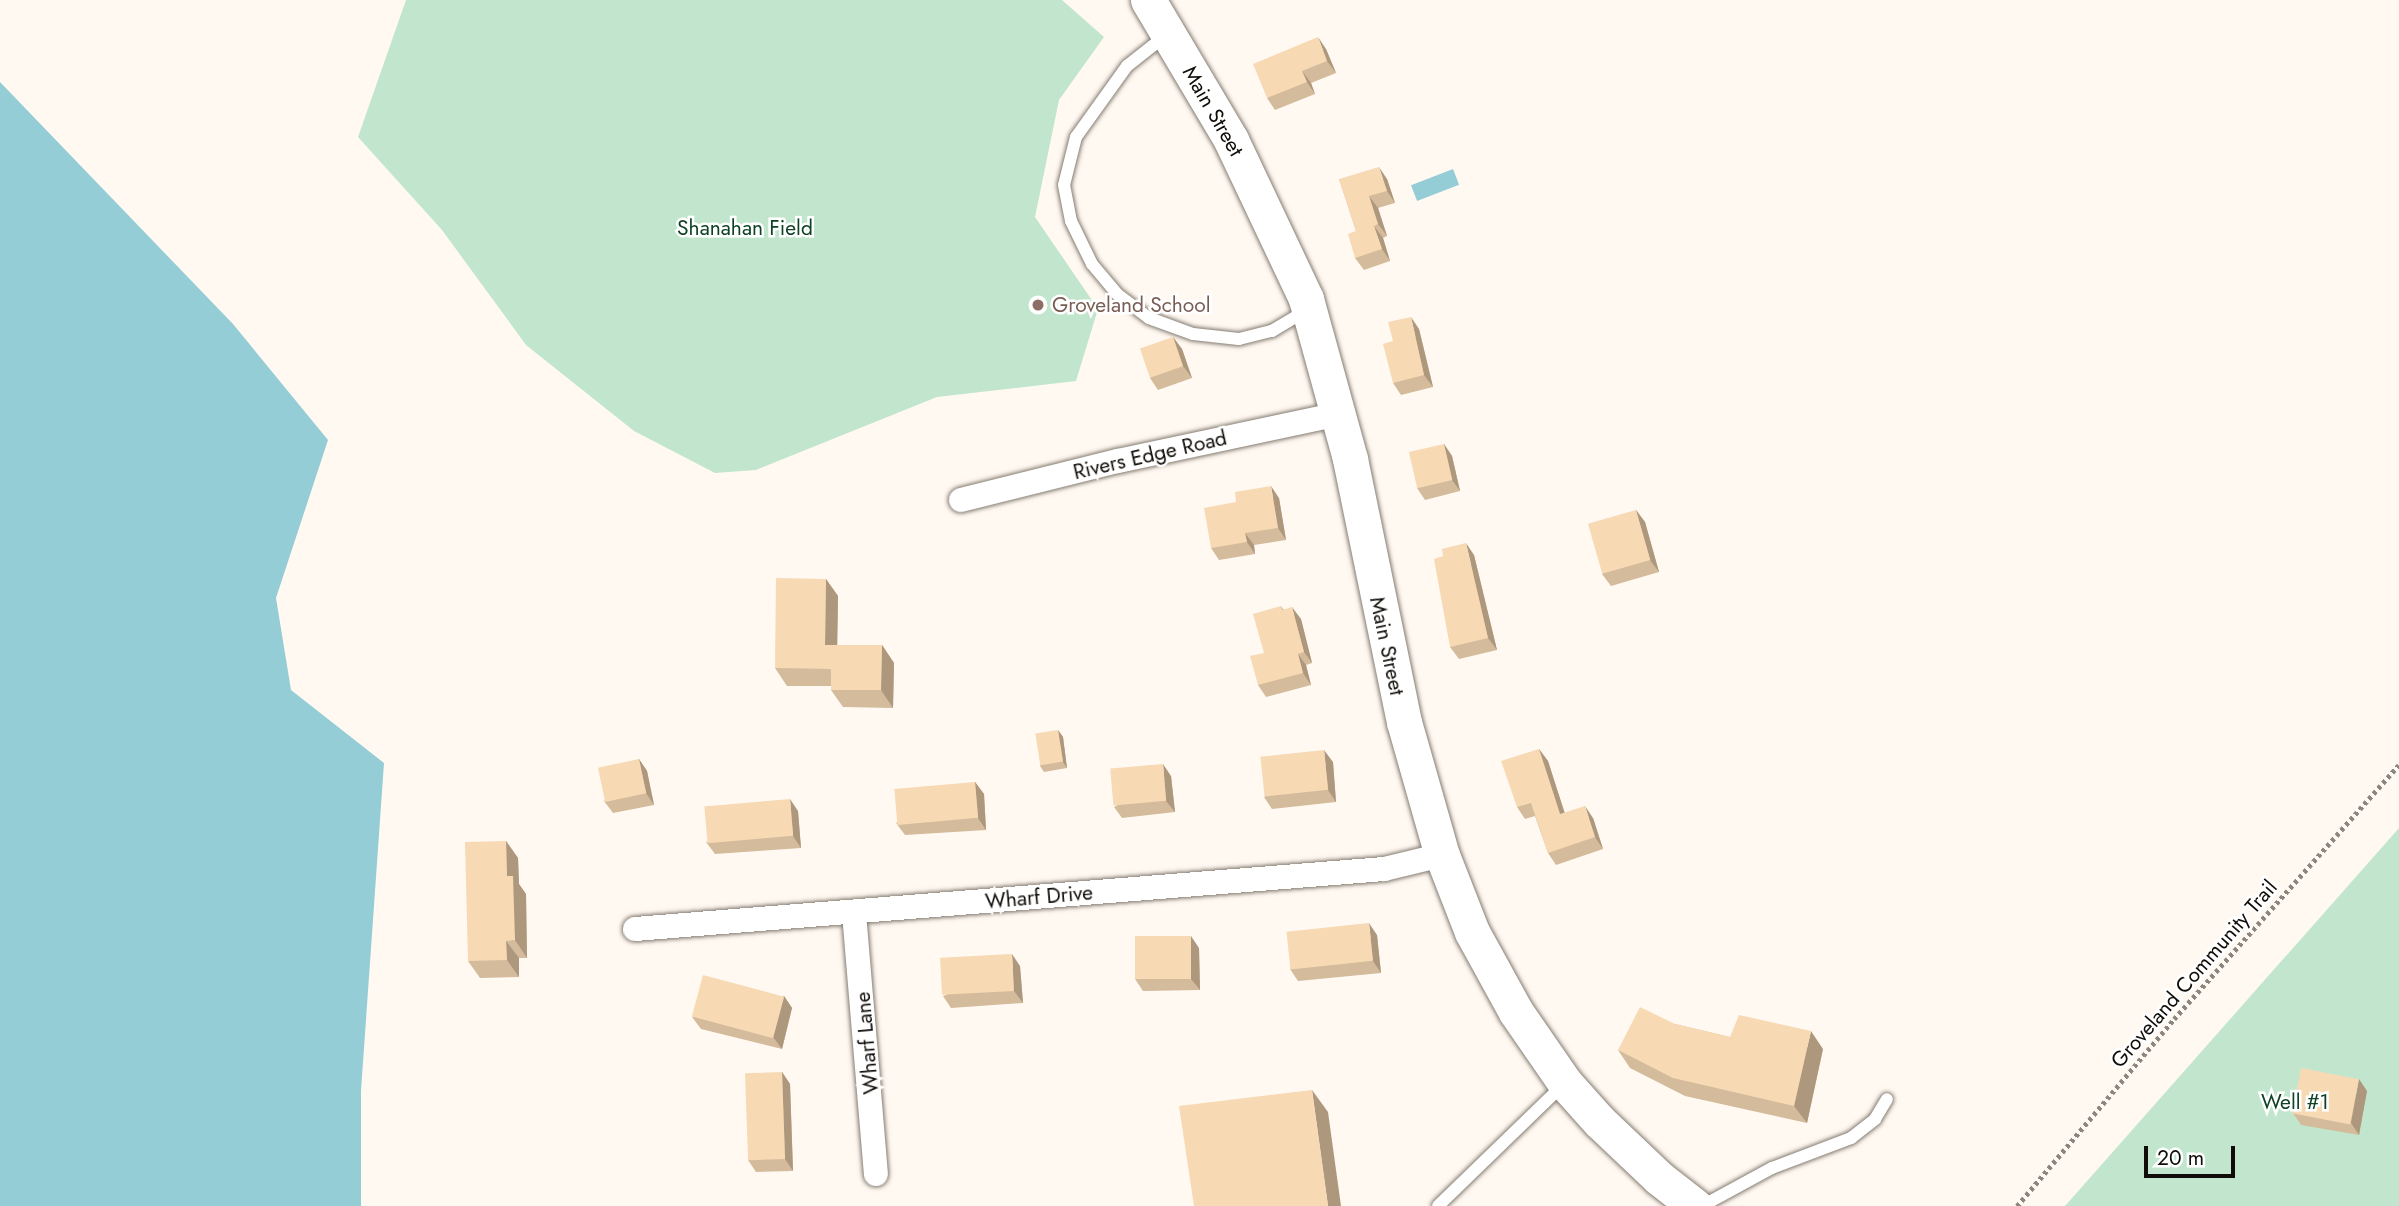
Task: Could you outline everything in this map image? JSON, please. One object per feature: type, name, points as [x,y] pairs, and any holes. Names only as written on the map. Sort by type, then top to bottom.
[{"type":"main road","name":"Main Street","points":[[1149,0],[1231,140],[1279,237],[1310,309],[1339,414],[1404,722],[1442,855],[1472,932],[1516,1012],[1565,1083],[1599,1121],[1659,1178],[1695,1206]]},
{"type":"street","name":"Rivers Edge Road","points":[[961,500],[1118,461],[1339,414]]},
{"type":"street","name":"Wharf Drive","points":[[635,929],[1384,869],[1442,855]]},
{"type":"street","name":"Wharf Lane","points":[[854,913],[876,1174]]},
{"type":"lane","points":[[1168,34],[1127,66],[1076,137],[1063,185],[1071,221],[1092,264],[1116,294],[1149,318],[1193,334],[1239,339],[1272,331],[1310,309]]},
{"type":"lane","points":[[1438,1206],[1565,1083]]},
{"type":"lane","points":[[1702,1206],[1772,1168],[1851,1138],[1875,1119],[1887,1099]]},
{"type":"path","name":"Groveland Community Trail","points":[[2017,1206],[2174,1019],[2399,765]]},
{"type":"green space","name":"Shanahan Field","points":[[406,0],[1062,0],[1104,37],[1059,100],[1035,217],[1098,309],[1076,381],[937,397],[756,470],[715,473],[634,431],[526,345],[442,230],[358,137]]},
{"type":"green space","name":"Well #1","points":[[2399,828],[2399,1206],[2065,1206]]},
{"type":"water","points":[[0,82],[233,324],[328,440],[276,598],[291,690],[384,763],[361,1091],[361,1206],[0,1206]]},
{"type":"water","points":[[1453,169],[1459,185],[1417,201],[1411,185]]},
{"type":"building","points":[[1318,37],[1327,61],[1302,71],[1307,82],[1267,98],[1253,64]]},
{"type":"building","points":[[1379,167],[1387,191],[1369,196],[1378,224],[1374,226],[1382,249],[1355,258],[1348,234],[1356,231],[1339,179]]},
{"type":"building","points":[[1411,317],[1424,375],[1393,383],[1383,344],[1393,341],[1388,322]]},
{"type":"building","points":[[1173,337],[1183,366],[1150,378],[1140,348]]},
{"type":"building","points":[[1444,444],[1452,480],[1417,488],[1409,452]]},
{"type":"building","points":[[1271,486],[1278,528],[1245,533],[1247,542],[1211,548],[1204,508],[1236,502],[1235,492]]},
{"type":"building","points":[[1636,510],[1650,560],[1602,574],[1588,524]]},
{"type":"building","points":[[1466,543],[1488,638],[1450,647],[1434,559],[1443,556],[1442,549]]},
{"type":"building","points":[[776,578],[826,579],[825,645],[882,645],[881,690],[831,690],[831,669],[775,668]]},
{"type":"building","points":[[1281,606],[1282,610],[1292,607],[1304,652],[1298,654],[1303,673],[1258,685],[1250,656],[1264,653],[1253,614]]},
{"type":"building","points":[[1058,730],[1063,762],[1040,765],[1035,734]]},
{"type":"building","points":[[1539,749],[1560,814],[1585,806],[1595,837],[1548,853],[1531,803],[1517,807],[1501,761]]},
{"type":"building","points":[[1324,750],[1328,790],[1265,796],[1260,757]]},
{"type":"building","points":[[639,759],[646,793],[605,802],[598,768]]},
{"type":"building","points":[[1163,764],[1166,801],[1113,805],[1110,769]]},
{"type":"building","points":[[975,782],[978,818],[897,825],[894,789]]},
{"type":"building","points":[[790,799],[793,836],[708,843],[704,806]]},
{"type":"building","points":[[506,841],[507,876],[513,876],[515,940],[506,941],[507,960],[468,961],[465,842]]},
{"type":"building","points":[[1369,923],[1373,961],[1290,969],[1286,932]]},
{"type":"building","points":[[1135,936],[1191,936],[1191,979],[1135,979]]},
{"type":"building","points":[[1012,954],[1014,991],[942,995],[940,958]]},
{"type":"building","points":[[703,975],[784,997],[773,1038],[692,1017]]},
{"type":"building","points":[[1640,1007],[1675,1024],[1730,1037],[1739,1015],[1811,1031],[1794,1106],[1673,1078],[1618,1050]]},
{"type":"building","points":[[2301,1068],[2359,1079],[2350,1124],[2292,1113]]},
{"type":"building","points":[[782,1072],[785,1159],[748,1160],[745,1073]]},
{"type":"building","points":[[1312,1090],[1328,1206],[1194,1206],[1179,1106]]},
{"type":"place","name":"Groveland School","points":[[1038,305]]}]
